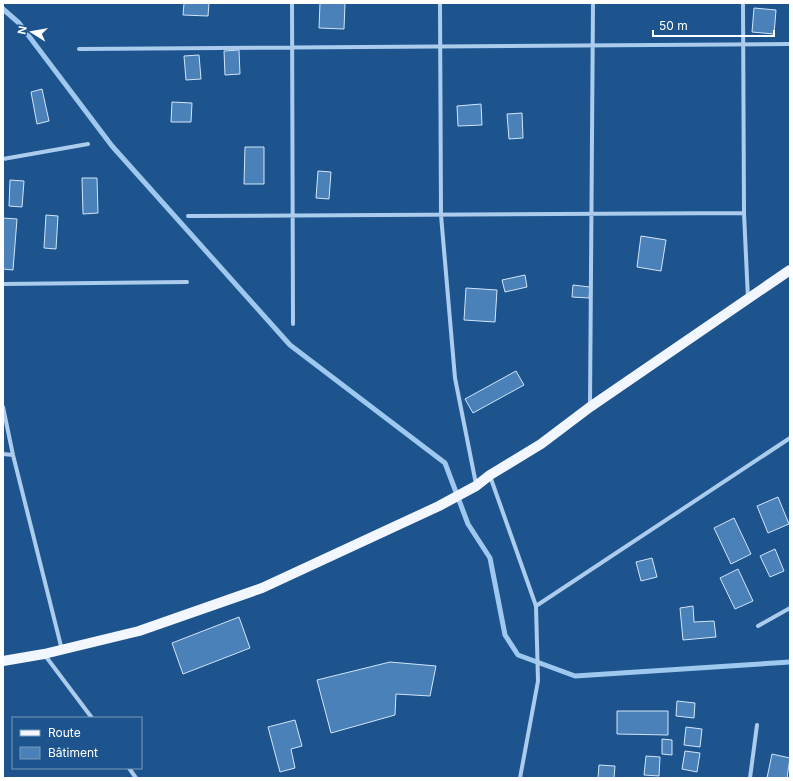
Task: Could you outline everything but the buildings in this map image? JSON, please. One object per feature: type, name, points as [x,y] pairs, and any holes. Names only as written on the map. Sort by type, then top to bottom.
[{"type":"main road","points":[[3,661],[44,654],[139,631],[262,588],[438,506],[476,486],[542,444],[590,407],[790,270]]},
{"type":"street","points":[[292,3],[293,324]]},
{"type":"street","points":[[440,3],[441,215],[455,378],[476,486]]},
{"type":"street","points":[[590,407],[593,3]]},
{"type":"street","points":[[743,3],[744,213],[748,299]]},
{"type":"street","points":[[79,49],[790,44]]},
{"type":"street","points":[[3,159],[88,144]]},
{"type":"street","points":[[188,216],[744,213]]},
{"type":"street","points":[[3,284],[188,282]]},
{"type":"street","points":[[3,407],[13,455],[62,650]]},
{"type":"street","points":[[536,606],[790,438]]},
{"type":"street","points":[[3,454],[13,455]]},
{"type":"street","points":[[490,476],[536,606],[538,681],[520,778]]},
{"type":"street","points":[[758,626],[790,608]]},
{"type":"street","points":[[44,654],[91,717]]},
{"type":"street","points":[[750,778],[756,725]]},
{"type":"street","points":[[129,769],[136,778]]},
{"type":"waterway","points":[[3,9],[19,23],[112,146],[290,345],[445,463],[468,524],[490,558],[505,635],[518,655],[575,676],[790,662]]}]
